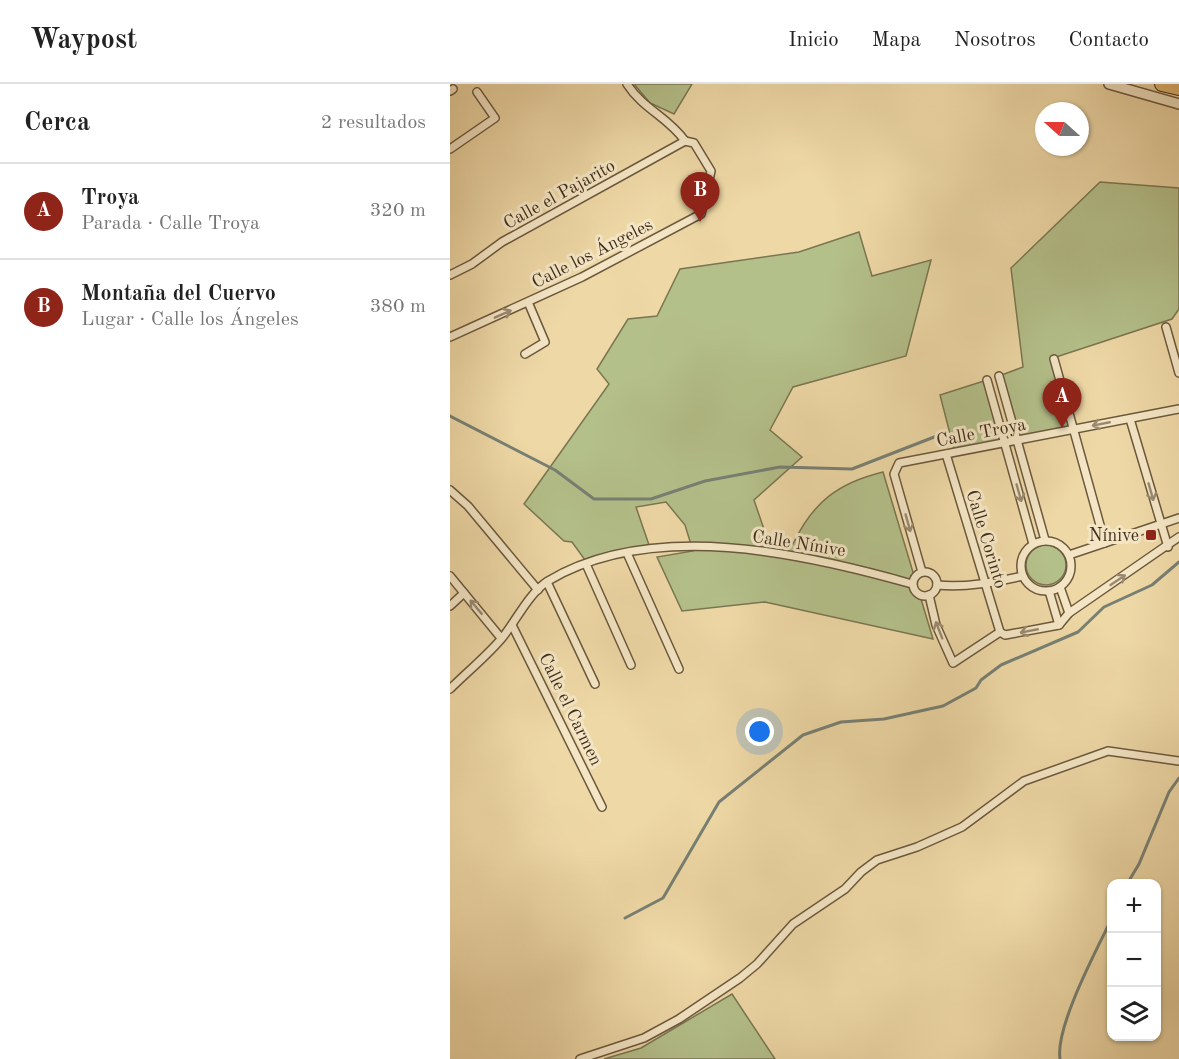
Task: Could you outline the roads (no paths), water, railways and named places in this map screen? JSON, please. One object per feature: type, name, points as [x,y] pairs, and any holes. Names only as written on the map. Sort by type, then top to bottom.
[{"type":"highway","points":[[1162,84],[1179,88]]},
{"type":"street","name":"Calle los Ángeles","points":[[450,337],[528,302],[701,214],[711,171],[694,143],[685,141],[674,125],[650,110],[627,84]]},
{"type":"street","points":[[1109,84],[1179,104]]},
{"type":"street","points":[[450,149],[495,118],[477,92]]},
{"type":"street","name":"Calle el Pajarito","points":[[450,275],[472,264],[502,242],[685,141]]},
{"type":"street","points":[[525,354],[545,342],[528,302]]},
{"type":"street","points":[[1166,327],[1179,373]]},
{"type":"street","points":[[1054,359],[1105,543]]},
{"type":"street","points":[[999,376],[1045,540]]},
{"type":"street","points":[[987,380],[1033,544]]},
{"type":"street","name":"Calle Troya","points":[[922,572],[894,474],[899,463],[1179,409]]},
{"type":"street","points":[[1130,419],[1168,547]]},
{"type":"street","name":"Calle Corinto","points":[[946,454],[1000,632]]},
{"type":"street","points":[[450,490],[468,506],[538,590]]},
{"type":"street","points":[[1069,555],[1179,518]]},
{"type":"street","points":[[929,595],[936,625],[953,663],[1000,632],[1005,635],[1059,625],[1069,613],[1168,547],[1179,537]]},
{"type":"street","points":[[1045,540],[1064,547],[1069,555],[1071,568],[1067,580],[1060,587],[1048,591],[1032,586],[1023,576],[1021,562],[1026,551],[1033,544],[1045,540]]},
{"type":"street","name":"Calle Nínive","points":[[450,689],[501,638],[538,590],[547,582],[586,564],[627,553],[695,546],[791,554],[852,567],[912,584]]},
{"type":"street","points":[[627,553],[680,669]]},
{"type":"street","points":[[586,564],[632,665]]},
{"type":"street","points":[[929,595],[918,594],[912,584],[915,576],[922,572],[933,574],[937,585]]},
{"type":"street","points":[[450,576],[501,638]]},
{"type":"street","points":[[937,585],[985,583],[1023,576]]},
{"type":"street","points":[[547,582],[595,684]]},
{"type":"street","points":[[929,595],[937,585]]},
{"type":"street","points":[[1060,587],[1069,613]]},
{"type":"street","points":[[1048,591],[1059,625]]},
{"type":"street","points":[[450,606],[464,593]]},
{"type":"street","name":"Calle el Carmen","points":[[512,625],[602,807]]},
{"type":"street","points":[[580,1059],[644,1038],[679,1019],[740,978],[757,964],[793,924],[845,889],[861,872],[877,861],[917,847],[962,827],[1024,781],[1108,752],[1179,761]]},
{"type":"waterway","points":[[450,416],[555,470],[594,499],[651,499],[705,481],[780,467],[852,469],[947,432]]},
{"type":"waterway","points":[[625,918],[663,898],[719,802],[803,735],[841,722],[884,719],[943,706],[976,688],[981,680],[1001,665],[1078,632],[1104,607],[1152,585],[1179,562]]},
{"type":"waterway","points":[[1130,879],[1139,864],[1169,792],[1179,778]]},
{"type":"waterway","points":[[1060,1059],[1060,1045],[1070,1008],[1107,928]]},
{"type":"place","name":"Montaña del Cuervo","points":[[700,222]]},
{"type":"place","name":"Troya","points":[[1062,428]]},
{"type":"place","name":"Nínive","points":[[1151,535]]}]
